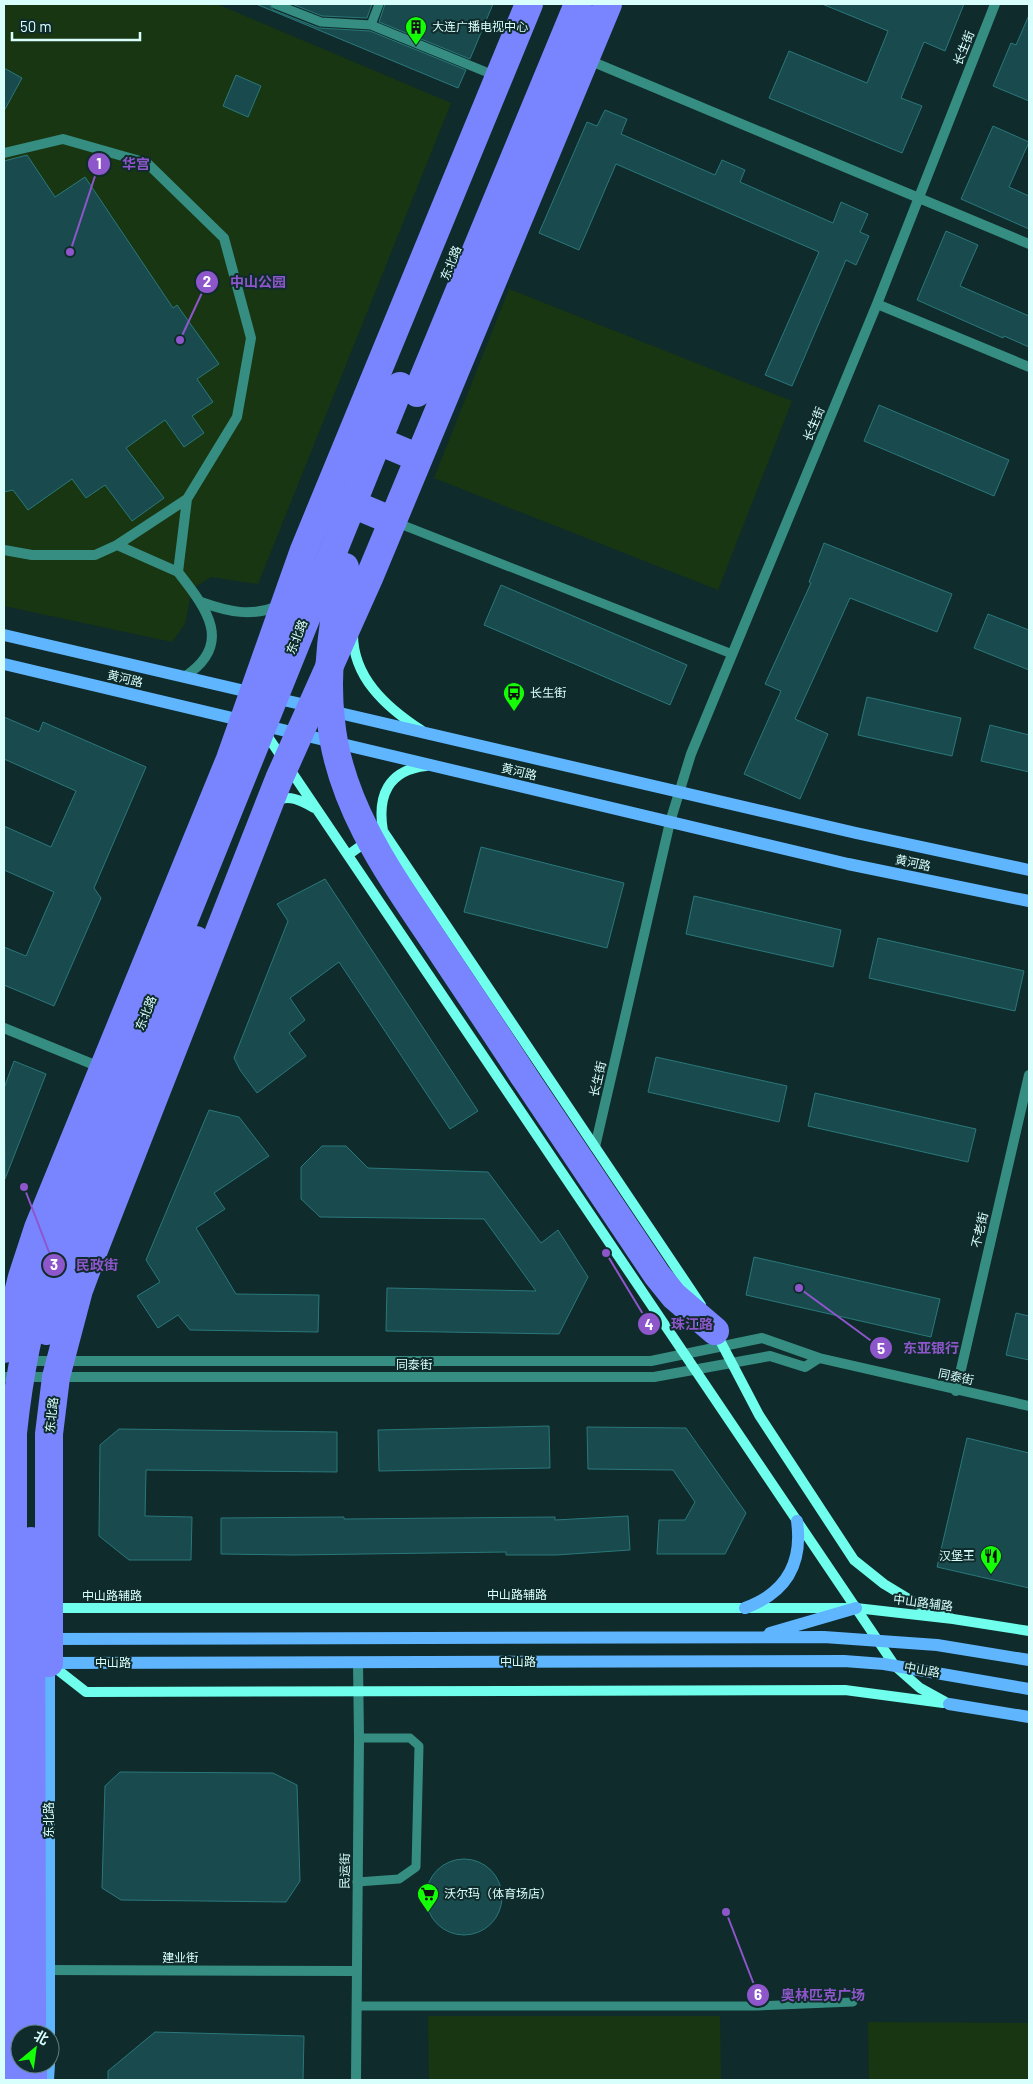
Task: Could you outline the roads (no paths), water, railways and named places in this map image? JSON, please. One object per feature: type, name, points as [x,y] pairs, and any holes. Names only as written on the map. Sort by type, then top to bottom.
[{"type":"highway","name":"东北路","points":[[8,1355],[22,1277],[38,1228],[251,712],[285,604],[327,493],[529,4]]},
{"type":"highway","name":"东北路","points":[[32,2024],[31,1434],[38,1379],[49,1325],[61,1282],[76,1243],[345,567],[409,389],[558,4]]},
{"type":"highway","name":"东北路","points":[[13,2080],[11,1771],[13,1433],[18,1379],[41,1281],[328,560],[409,389],[578,4]]},
{"type":"highway","name":"东北路","points":[[49,1651],[50,1434],[58,1369],[79,1290],[268,806],[393,521],[608,4]]},
{"type":"highway","points":[[353,431],[419,458]]},
{"type":"highway","points":[[327,493],[393,521]]},
{"type":"highway","points":[[345,567],[334,612],[330,652],[329,692],[331,723],[351,796],[366,833],[389,873],[657,1275],[674,1296],[719,1339]]},
{"type":"highway","points":[[219,786],[268,806]]},
{"type":"highway","name":"中山路","points":[[4,1664],[49,1651]]},
{"type":"highway","points":[[4,1798],[11,1771]]},
{"type":"main road","points":[[354,612],[353,636],[357,657],[365,677],[378,697],[398,715],[424,732]]},
{"type":"main road","name":"黄河路","points":[[4,635],[184,677],[251,712],[299,734],[848,864],[1029,901]]},
{"type":"main road","name":"黄河路","points":[[4,664],[251,712],[312,706],[679,792],[1029,870]]},
{"type":"main road","points":[[251,712],[895,1666],[920,1688],[949,1704]]},
{"type":"main road","points":[[431,765],[413,768],[400,773],[391,782],[383,796],[380,812],[383,831],[699,1302],[760,1415],[854,1560],[884,1584],[917,1604],[953,1619]]},
{"type":"main road","points":[[268,806],[278,800],[289,798],[302,801],[317,810]]},
{"type":"main road","points":[[348,855],[383,831]]},
{"type":"main road","points":[[745,1608],[764,1601],[778,1590],[788,1574],[800,1542],[797,1521]]},
{"type":"main road","name":"中山路辅路","points":[[4,1608],[856,1608],[953,1619],[1029,1632]]},
{"type":"main road","points":[[756,1637],[856,1608]]},
{"type":"main road","name":"中山路","points":[[49,1651],[756,1637],[877,1639],[937,1645],[1029,1660]]},
{"type":"main road","name":"中山路","points":[[4,1640],[49,1651],[358,1662],[844,1661],[895,1666],[1029,1689]]},
{"type":"main road","points":[[49,1651],[86,1692],[845,1690],[1029,1717]]},
{"type":"main road","name":"东北路","points":[[48,2024],[49,1651]]},
{"type":"street","name":"长生街","points":[[595,1147],[670,822],[691,754],[877,304],[995,4]]},
{"type":"street","points":[[585,58],[1029,244]]},
{"type":"street","points":[[4,152],[63,139],[147,163],[224,238],[251,338],[237,417],[187,499],[178,572]]},
{"type":"street","points":[[877,304],[1029,367]]},
{"type":"street","points":[[4,550],[32,555],[95,555],[117,545],[187,499]]},
{"type":"street","points":[[117,545],[178,572],[201,602],[212,631],[212,644],[208,656],[200,667],[184,677]]},
{"type":"street","points":[[201,602],[244,614],[264,612],[285,604]]},
{"type":"street","points":[[4,1028],[157,1090]]},
{"type":"street","name":"不老街","points":[[956,1391],[1029,1075]]},
{"type":"street","name":"同泰街","points":[[4,1377],[58,1369],[650,1361],[684,1354],[719,1339],[762,1338],[819,1358],[956,1391],[1029,1406]]},
{"type":"street","name":"同泰街","points":[[8,1355],[58,1369],[654,1377],[770,1356],[805,1367],[819,1358]]},
{"type":"street","name":"民运街","points":[[356,2080],[358,1662]]},
{"type":"street","name":"建业街","points":[[4,1970],[357,1971]]},
{"type":"lane","points":[[275,4],[321,22],[371,25],[499,77]]},
{"type":"lane","points":[[371,25],[379,4]]},
{"type":"lane","points":[[393,521],[732,654]]},
{"type":"lane","points":[[357,1882],[399,1879],[416,1867],[419,1746],[410,1738],[359,1738]]},
{"type":"lane","points":[[357,2006],[756,2006],[853,2002]]},
{"type":"place","name":"大连广播电视中心","points":[[416,46]]},
{"type":"place","name":"华宫","points":[[70,252]]},
{"type":"place","name":"中山公园","points":[[180,340]]},
{"type":"place","name":"长生街","points":[[514,712]]},
{"type":"place","name":"民政街","points":[[24,1187]]},
{"type":"place","name":"珠江路","points":[[606,1253]]},
{"type":"place","name":"东亚银行","points":[[799,1288]]},
{"type":"place","name":"汉堡王","points":[[991,1575]]},
{"type":"place","name":"奥林匹克广场","points":[[726,1912]]},
{"type":"place","name":"沃尔玛（体育场店）","points":[[428,1913]]}]
